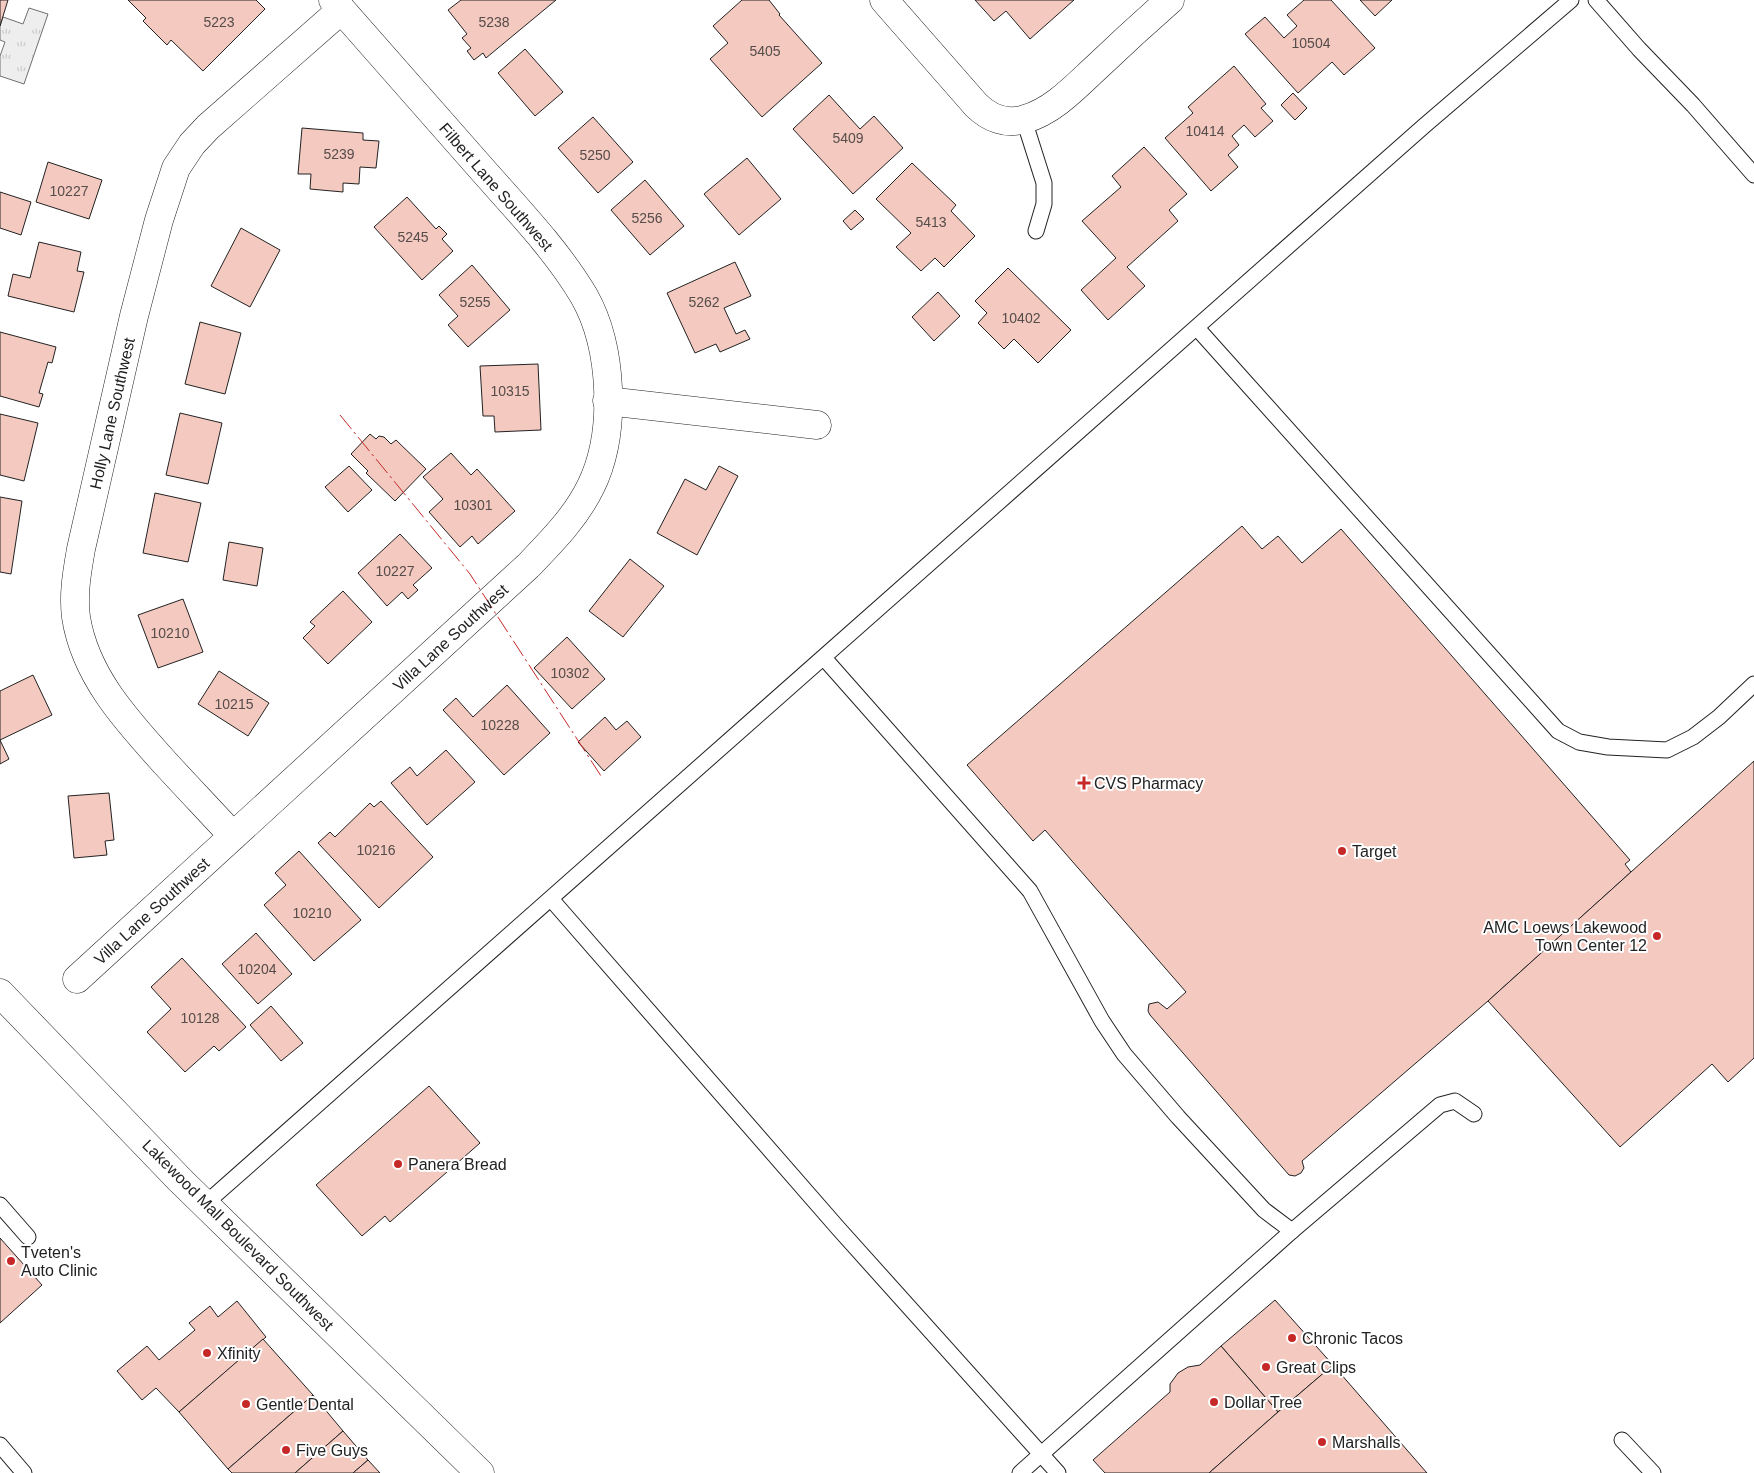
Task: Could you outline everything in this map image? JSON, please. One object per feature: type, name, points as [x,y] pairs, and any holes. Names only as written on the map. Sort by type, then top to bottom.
[{"type":"street","points":[[884,0],[970,100],[986,115],[1016,121],[1051,107],[1170,0]]},
{"type":"street","name":"Filbert Lane Southwest","points":[[337,5],[522,215],[572,277],[594,316],[601,338],[607,377],[607,401]]},
{"type":"street","name":"Holly Lane Southwest","points":[[233,836],[136,730],[108,694],[94,670],[80,635],[75,604],[76,576],[80,549],[146,266],[158,220],[176,168],[192,144],[208,127],[337,5]]},
{"type":"street","points":[[607,401],[817,424]]},
{"type":"street","name":"Villa Lane Southwest","points":[[77,979],[489,603],[560,532],[582,503],[598,467],[604,446],[607,401]]},
{"type":"street","name":"Lakewood Mall Boulevard Southwest","points":[[0,993],[180,1180],[480,1473]]},
{"type":"lane","points":[[205,1204],[1424,126],[1571,0]]},
{"type":"lane","points":[[1596,0],[1693,105],[1754,175]]},
{"type":"lane","points":[[1016,121],[1044,183],[1044,204],[1036,231]]},
{"type":"lane","points":[[1197,328],[1558,731],[1579,742],[1608,747],[1667,750],[1693,737],[1754,684]]},
{"type":"lane","points":[[824,658],[1030,891],[1102,1021],[1124,1054],[1178,1117],[1264,1210],[1292,1231]]},
{"type":"lane","points":[[551,899],[838,1228],[1058,1473]]},
{"type":"lane","points":[[1020,1473],[1292,1231],[1440,1105],[1455,1101],[1474,1114]]},
{"type":"lane","points":[[0,1205],[28,1237]]},
{"type":"lane","points":[[1622,1440],[1653,1473]]},
{"type":"lane","points":[[0,1445],[24,1473]]},
{"type":"green space","points":[[29,8],[48,14],[24,84],[0,76],[0,56],[5,42],[0,40],[0,26],[3,17],[23,24]]},
{"type":"building","points":[[0,0],[8,0],[0,26]]},
{"type":"building","points":[[128,0],[256,0],[265,9],[203,71],[171,40],[167,45],[143,21],[146,18]]},
{"type":"building","points":[[461,0],[556,0],[486,58],[483,53],[474,60],[467,51],[471,48],[462,38],[467,34],[448,10]]},
{"type":"building","points":[[742,0],[769,0],[779,15],[822,63],[762,117],[710,59],[728,43],[713,26]]},
{"type":"building","points":[[975,0],[1074,0],[1030,39],[1006,11],[994,21]]},
{"type":"building","points":[[1304,0],[1331,0],[1375,48],[1344,75],[1332,62],[1298,93],[1245,34],[1265,17],[1284,38],[1297,26],[1287,15]]},
{"type":"building","points":[[1360,0],[1392,0],[1375,16]]},
{"type":"building","points":[[525,49],[563,92],[535,116],[498,73]]},
{"type":"building","points":[[1234,66],[1266,104],[1261,108],[1273,121],[1255,137],[1244,125],[1232,136],[1239,145],[1228,155],[1238,167],[1211,191],[1165,138],[1193,113],[1188,107]]},
{"type":"building","points":[[1293,93],[1307,108],[1295,120],[1281,105]]},
{"type":"building","points":[[829,95],[860,129],[874,116],[903,148],[853,194],[793,129]]},
{"type":"building","points":[[593,117],[633,162],[598,193],[558,148]]},
{"type":"building","points":[[302,128],[363,133],[363,140],[379,141],[376,168],[360,167],[359,184],[343,183],[343,192],[310,189],[311,174],[298,174]]},
{"type":"building","points":[[1144,147],[1187,194],[1169,210],[1178,221],[1127,267],[1145,286],[1108,320],[1081,290],[1116,258],[1082,221],[1121,187],[1112,176]]},
{"type":"building","points":[[747,158],[781,199],[739,235],[704,194]]},
{"type":"building","points":[[48,162],[102,180],[89,219],[36,202]]},
{"type":"building","points":[[912,163],[956,205],[951,211],[975,236],[944,267],[935,258],[921,271],[896,247],[911,233],[876,199]]},
{"type":"building","points":[[645,180],[684,226],[650,255],[611,210]]},
{"type":"building","points":[[0,192],[31,202],[21,235],[0,228]]},
{"type":"building","points":[[407,197],[436,229],[439,226],[447,234],[442,239],[453,251],[422,280],[374,227]]},
{"type":"building","points":[[855,210],[864,219],[851,230],[843,221]]},
{"type":"building","points":[[241,228],[280,250],[250,307],[211,286]]},
{"type":"building","points":[[39,242],[81,252],[77,271],[84,272],[74,312],[8,296],[13,274],[30,278]]},
{"type":"building","points":[[735,262],[751,296],[724,308],[736,334],[745,330],[750,339],[720,352],[716,344],[695,353],[667,293]]},
{"type":"building","points":[[472,265],[510,310],[468,347],[448,325],[458,316],[439,295]]},
{"type":"building","points":[[1008,268],[1071,330],[1038,363],[1014,339],[1004,349],[978,323],[987,313],[975,301]]},
{"type":"building","points":[[938,292],[960,316],[934,341],[912,317]]},
{"type":"building","points":[[200,322],[241,333],[225,394],[185,384]]},
{"type":"building","points":[[0,332],[56,347],[52,363],[48,362],[39,393],[43,394],[39,407],[0,396]]},
{"type":"building","points":[[538,364],[541,430],[495,432],[494,416],[483,416],[480,366]]},
{"type":"building","points":[[180,413],[222,423],[208,484],[166,475]]},
{"type":"building","points":[[0,414],[38,423],[24,481],[0,475]]},
{"type":"building","points":[[370,434],[376,439],[379,436],[384,437],[391,444],[396,440],[426,469],[395,501],[366,473],[368,471],[351,454]]},
{"type":"building","points":[[451,453],[471,475],[477,469],[515,511],[478,544],[472,536],[460,547],[429,512],[443,499],[423,477]]},
{"type":"building","points":[[349,466],[372,490],[348,512],[325,487]]},
{"type":"building","points":[[719,466],[738,476],[697,555],[657,533],[685,479],[706,490]]},
{"type":"building","points":[[155,493],[201,503],[188,562],[143,553]]},
{"type":"building","points":[[0,497],[22,501],[11,574],[0,572]]},
{"type":"building","name":"Target","points":[[1242,526],[1262,549],[1278,536],[1302,563],[1341,529],[1630,860],[1625,864],[1631,872],[1488,1001],[1302,1161],[1304,1168],[1301,1173],[1295,1176],[1289,1175],[1150,1015],[1148,1011],[1149,1004],[1158,1002],[1167,1009],[1186,992],[1045,830],[1033,841],[967,765]]},
{"type":"building","points":[[400,534],[432,568],[413,585],[418,590],[408,599],[402,592],[387,606],[358,573]]},
{"type":"building","points":[[229,542],[263,548],[257,586],[223,580]]},
{"type":"building","points":[[630,559],[664,586],[623,637],[589,611]]},
{"type":"building","points":[[343,591],[372,622],[328,664],[303,638],[315,626],[310,622]]},
{"type":"building","points":[[183,599],[203,652],[158,668],[138,615]]},
{"type":"building","points":[[567,637],[605,679],[572,709],[534,668]]},
{"type":"building","points":[[219,671],[269,703],[248,736],[198,704]]},
{"type":"building","points":[[33,675],[52,715],[0,740],[0,691]]},
{"type":"building","points":[[507,685],[550,733],[504,775],[443,710],[456,698],[473,717]]},
{"type":"building","points":[[605,717],[616,730],[627,721],[641,737],[604,771],[578,742]]},
{"type":"building","points":[[0,740],[9,759],[0,764]]},
{"type":"building","points":[[446,750],[475,782],[427,825],[391,783],[410,767],[417,776]]},
{"type":"building","name":"AMC Loews Lakewood Town Center 12","points":[[1754,761],[1754,1058],[1728,1082],[1712,1064],[1620,1147],[1488,1001]]},
{"type":"building","points":[[109,793],[114,840],[105,841],[107,855],[74,858],[68,796]]},
{"type":"building","points":[[381,801],[433,857],[379,908],[318,843],[330,832],[335,837],[370,803],[374,807]]},
{"type":"building","points":[[299,851],[361,920],[314,961],[264,905],[286,885],[275,873]]},
{"type":"building","points":[[256,933],[292,974],[258,1004],[222,964]]},
{"type":"building","points":[[182,958],[246,1027],[219,1051],[214,1046],[185,1072],[147,1032],[171,1009],[151,987]]},
{"type":"building","points":[[271,1006],[303,1043],[281,1061],[250,1025]]},
{"type":"building","name":"Panera Bread","points":[[429,1086],[480,1143],[390,1222],[385,1216],[362,1236],[316,1185]]},
{"type":"building","name":"Tveten's Auto Clinic","points":[[0,1238],[42,1285],[0,1323]]},
{"type":"building","points":[[1275,1300],[1333,1365],[1278,1412],[1221,1346]]},
{"type":"building","name":"Xfinity","points":[[237,1301],[266,1337],[179,1412],[156,1388],[142,1400],[117,1371],[147,1346],[159,1360],[195,1330],[189,1323],[210,1306],[218,1317]]},
{"type":"building","name":"Gentle Dental","points":[[263,1339],[313,1395],[228,1469],[179,1412]]},
{"type":"building","name":"Dollar Tree","points":[[1221,1346],[1278,1412],[1209,1473],[1105,1473],[1093,1460],[1170,1392],[1170,1384],[1178,1373],[1188,1367],[1200,1365]]},
{"type":"building","name":"Marshalls","points":[[1333,1365],[1427,1473],[1209,1473],[1278,1412]]},
{"type":"building","name":"Five Guys","points":[[313,1395],[343,1431],[295,1473],[232,1473],[228,1469]]},
{"type":"building","points":[[343,1431],[368,1460],[353,1473],[295,1473]]},
{"type":"building","points":[[368,1460],[380,1473],[353,1473]]},
{"type":"power","points":[[340,415],[470,574],[601,776]]},
{"type":"place","name":"CVS Pharmacy","points":[[1084,783]]},
{"type":"place","name":"Target","points":[[1342,851]]},
{"type":"place","name":"AMC Loews Lakewood Town Center 12","points":[[1657,936]]},
{"type":"place","name":"Panera Bread","points":[[398,1164]]},
{"type":"place","name":"Tveten's Auto Clinic","points":[[11,1261]]},
{"type":"place","name":"Chronic Tacos","points":[[1292,1338]]},
{"type":"place","name":"Xfinity","points":[[207,1353]]},
{"type":"place","name":"Great Clips","points":[[1266,1367]]},
{"type":"place","name":"Dollar Tree","points":[[1214,1402]]},
{"type":"place","name":"Gentle Dental","points":[[246,1404]]},
{"type":"place","name":"Marshalls","points":[[1322,1442]]},
{"type":"place","name":"Five Guys","points":[[286,1450]]}]
